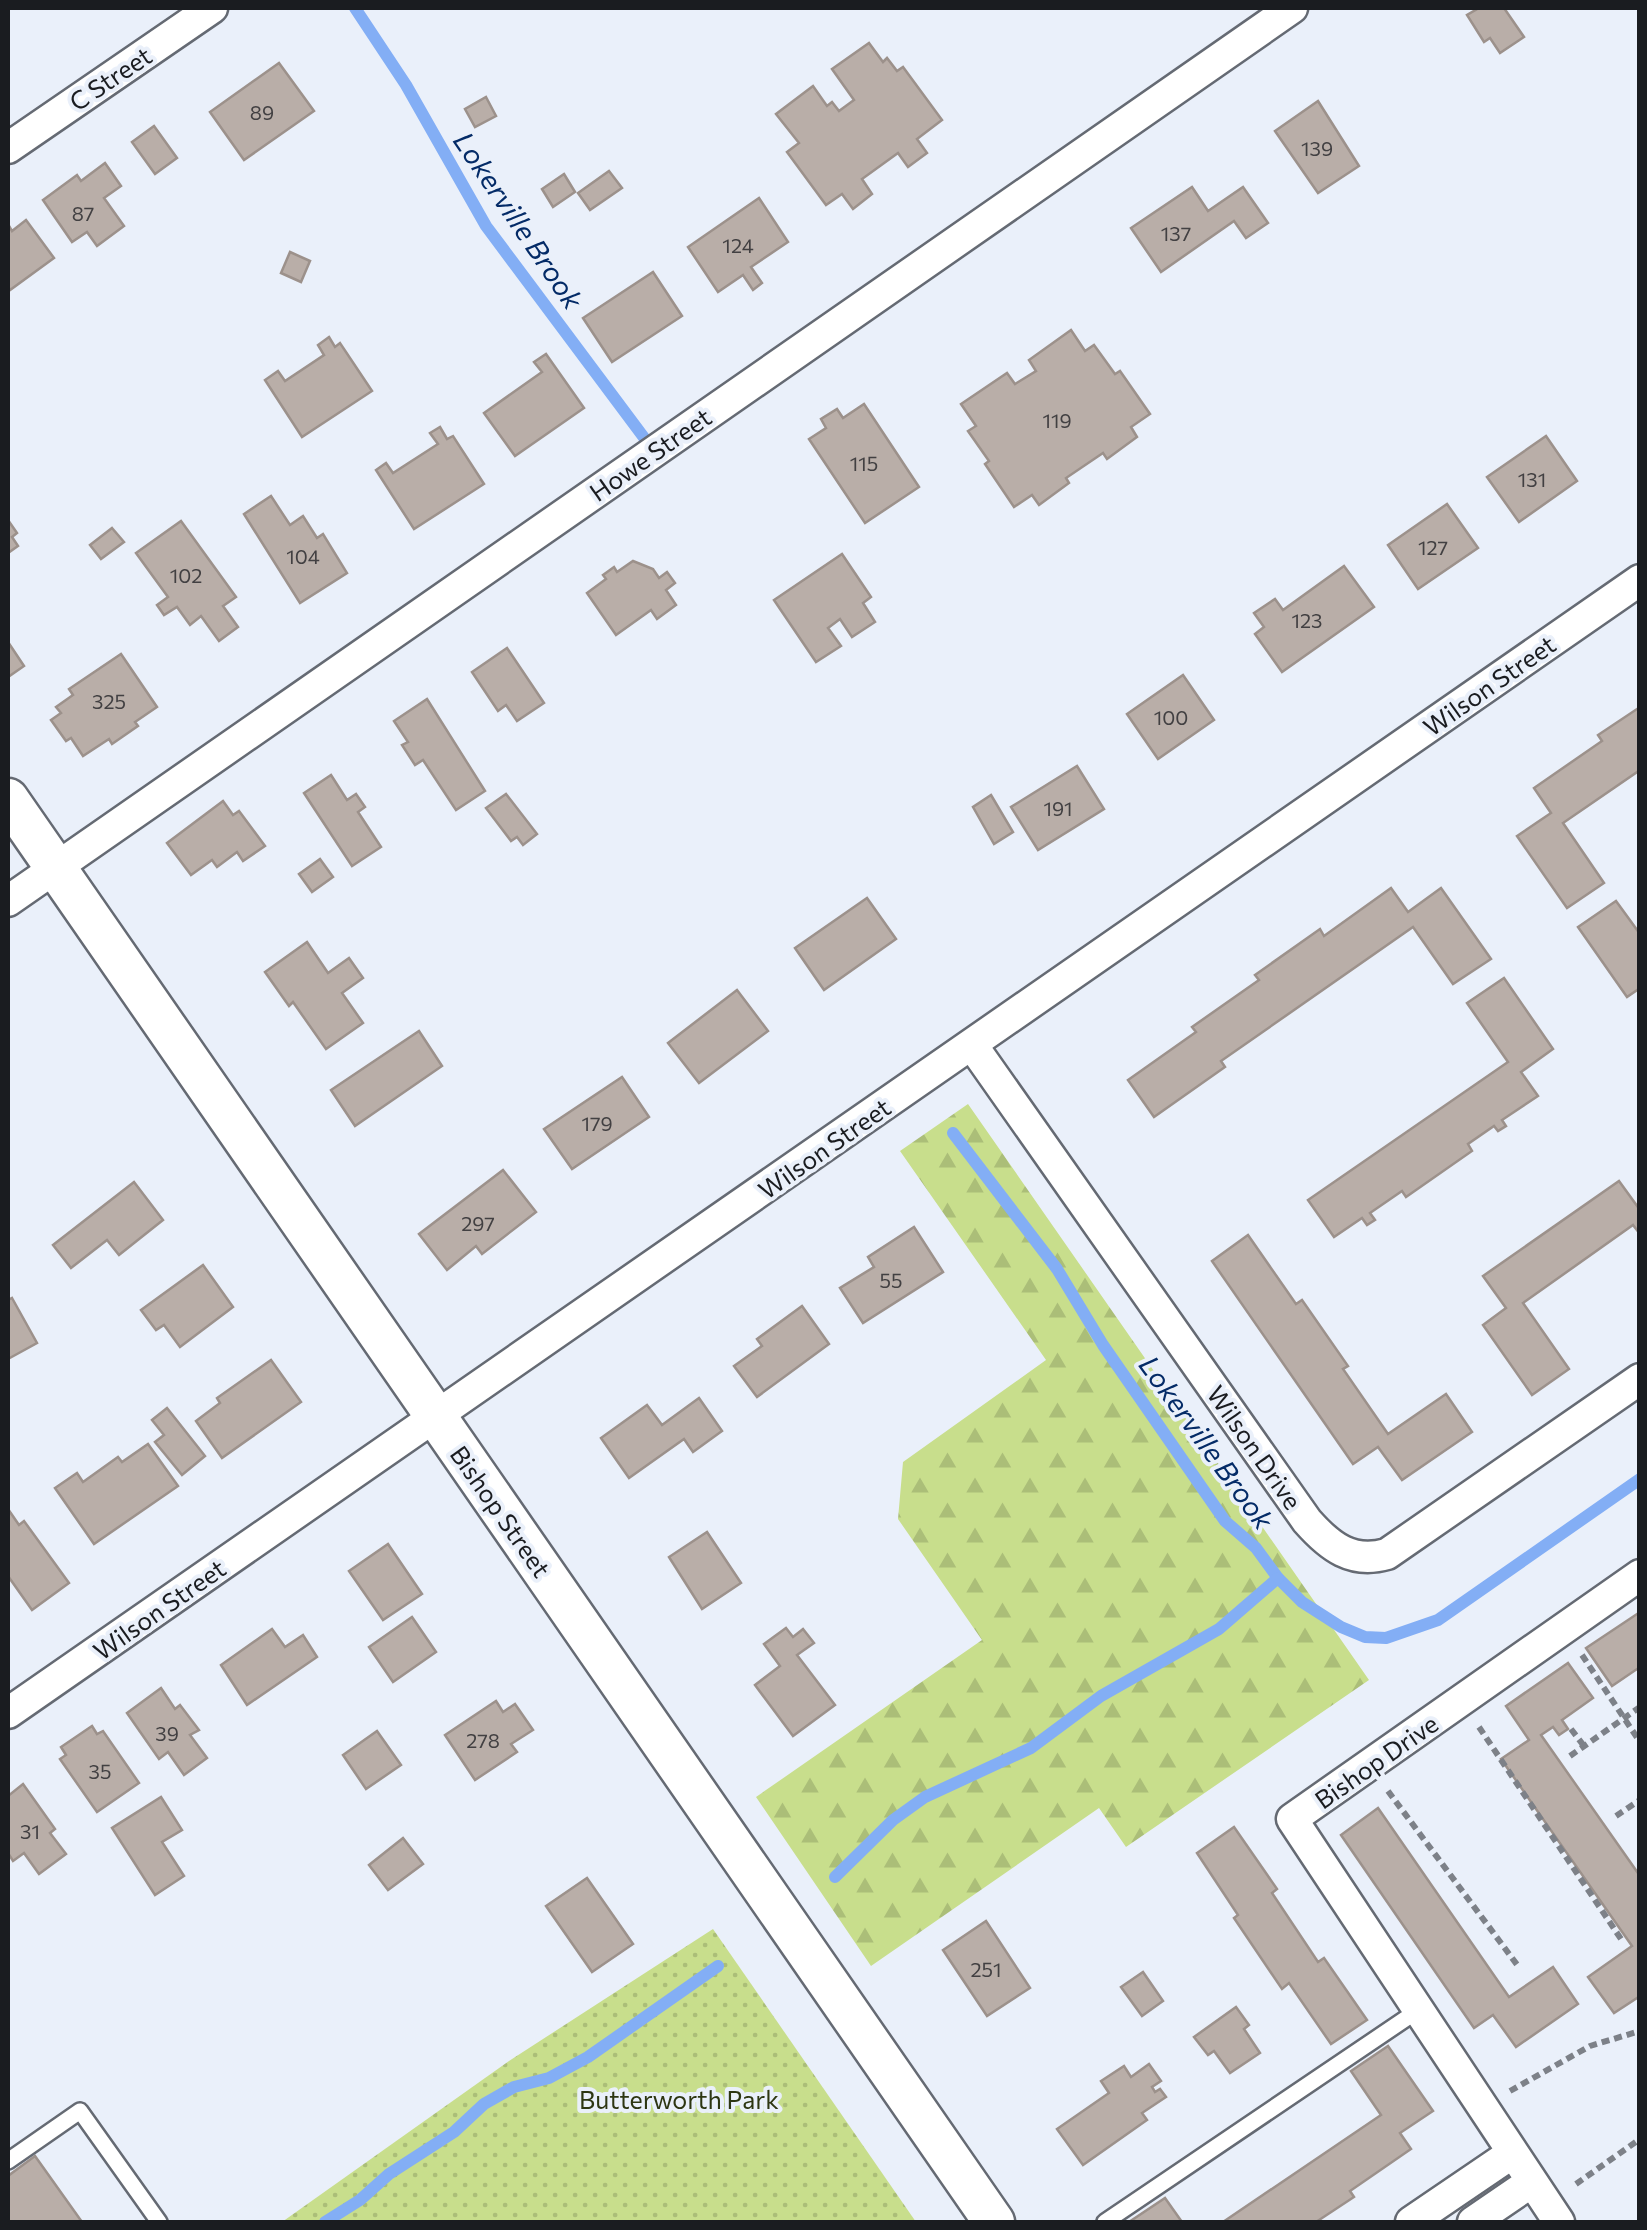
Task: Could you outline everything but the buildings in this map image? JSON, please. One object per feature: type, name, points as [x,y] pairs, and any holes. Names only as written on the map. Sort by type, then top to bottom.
[{"type":"street","name":"C Street","points":[[8,148],[212,8]]},
{"type":"street","name":"Howe Street","points":[[8,901],[1292,8]]},
{"type":"street","name":"Wilson Street","points":[[8,1713],[1640,580]]},
{"type":"street","name":"Bishop Street","points":[[8,800],[994,2222]]},
{"type":"street","name":"Wilson Drive","points":[[972,1045],[1306,1521],[1345,1554],[1368,1560],[1387,1554],[1640,1378]]},
{"type":"street","name":"Bishop Drive","points":[[1545,2204],[1292,1820],[1640,1575]]},
{"type":"street","points":[[1411,2222],[1510,2154]]},
{"type":"street","points":[[1473,2222],[1545,2204]]},
{"type":"lane","points":[[1105,2222],[1417,2011]]},
{"type":"lane","points":[[8,2161],[80,2111],[159,2222]]},
{"type":"path","points":[[1564,1628],[1640,1742]]},
{"type":"path","points":[[1461,1701],[1621,1939]]},
{"type":"path","points":[[1570,1756],[1640,1707]]},
{"type":"path","points":[[1571,1728],[1584,1746]]},
{"type":"path","points":[[1369,1766],[1518,1966]]},
{"type":"path","points":[[1616,1816],[1640,1800]]},
{"type":"path","points":[[1480,2108],[1590,2046],[1640,2031]]},
{"type":"path","points":[[1545,2204],[1640,2139]]},
{"type":"green space","points":[[968,1104],[1369,1680],[1126,1847],[1099,1808],[871,1966],[756,1797],[982,1640],[898,1519],[903,1462],[1046,1360],[900,1151]]},
{"type":"green space","name":"Butterworth Park","points":[[713,1929],[916,2222],[282,2222],[509,2061]]},
{"type":"waterway","name":"Lokerville Brook","points":[[355,8],[406,85],[486,226],[654,451]]},
{"type":"waterway","name":"Lokerville Brook","points":[[953,1133],[1057,1269],[1103,1345],[1225,1521],[1256,1548],[1302,1602],[1341,1627],[1365,1637],[1386,1638],[1438,1620],[1640,1479]]},
{"type":"waterway","points":[[835,1877],[893,1820],[925,1797],[1031,1748],[1101,1696],[1219,1629],[1278,1578]]},
{"type":"waterway","points":[[325,2222],[454,2132],[484,2104],[514,2087],[549,2078],[588,2057],[718,1966]]}]
